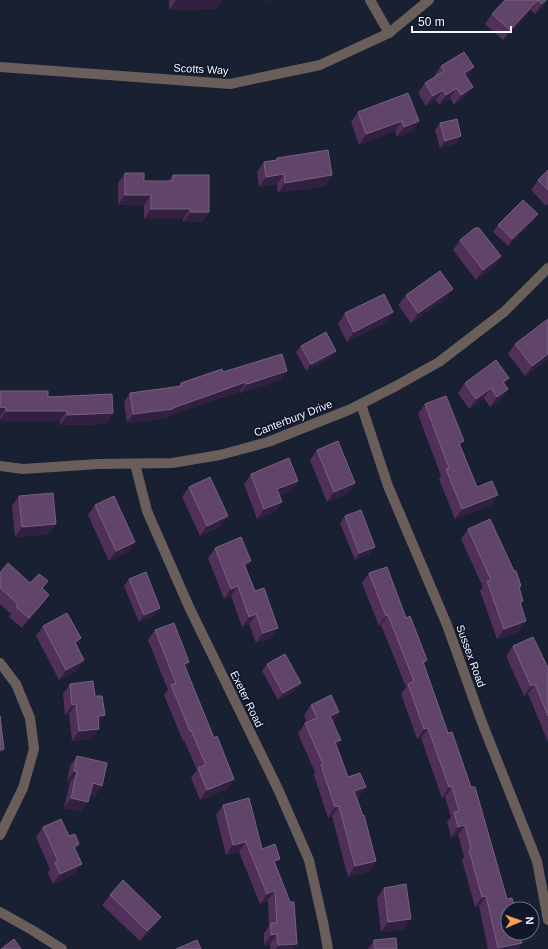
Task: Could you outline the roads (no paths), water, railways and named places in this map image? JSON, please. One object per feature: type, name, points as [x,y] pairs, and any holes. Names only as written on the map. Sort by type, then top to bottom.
[{"type":"street","points":[[370,0],[389,33]]},
{"type":"street","name":"Scotts Way","points":[[0,67],[230,84],[320,65],[389,33],[429,0]]},
{"type":"street","name":"Canterbury Drive","points":[[0,466],[23,469],[98,464],[172,463],[220,455],[268,442],[361,404],[439,362],[504,312],[548,268]]},
{"type":"street","name":"Sussex Road","points":[[361,404],[388,486],[447,625],[481,720],[536,861],[548,920]]},
{"type":"street","name":"Exeter Road","points":[[135,464],[147,511],[189,607],[278,788],[309,860],[328,949]]},
{"type":"street","points":[[0,663],[16,684],[30,718],[34,749],[23,788],[0,835]]},
{"type":"street","points":[[0,912],[62,949]]}]
